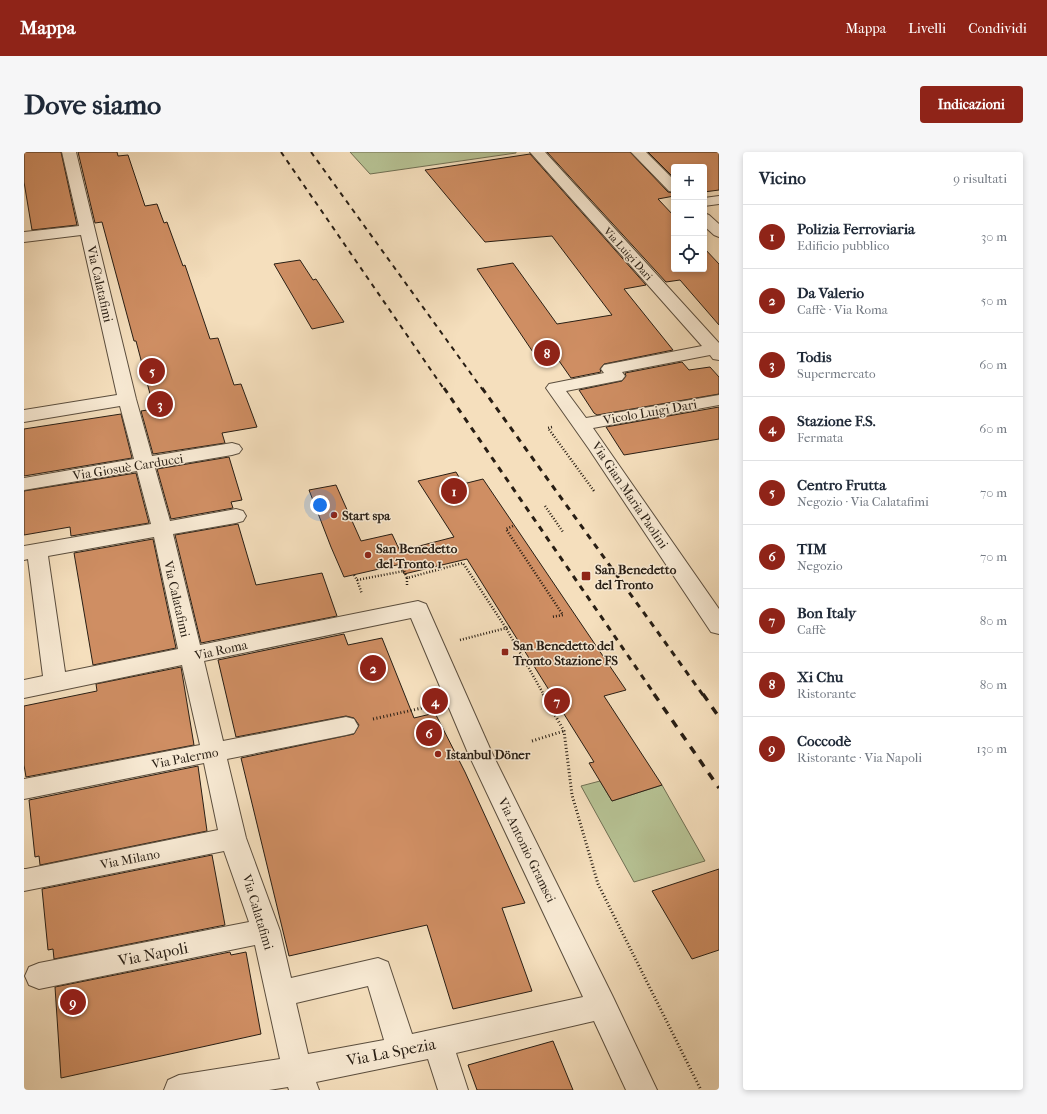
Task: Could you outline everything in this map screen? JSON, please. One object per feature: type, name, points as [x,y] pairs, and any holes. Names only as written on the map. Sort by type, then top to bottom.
[{"type":"street","name":"Via Calatafimi","points":[[69,152],[127,399],[146,464],[162,529],[233,838],[266,931],[300,1080]]},
{"type":"street","name":"Via Luigi Dari","points":[[536,152],[717,351]]},
{"type":"street","points":[[638,152],[671,185]]},
{"type":"street","points":[[707,202],[719,200]]},
{"type":"street","points":[[707,221],[719,232]]},
{"type":"street","points":[[24,237],[87,230]]},
{"type":"street","name":"Via Gian Maria Paolini","points":[[717,351],[610,369],[616,376],[554,388],[581,424],[719,626]]},
{"type":"street","points":[[24,416],[127,399]]},
{"type":"street","name":"Vicolo Luigi Dari","points":[[581,424],[719,400]]},
{"type":"street","name":"Via Giosuè Carducci","points":[[24,484],[232,449]]},
{"type":"street","points":[[55,683],[31,551],[236,516]]},
{"type":"street","name":"Via Roma","points":[[24,689],[418,608]]},
{"type":"street","name":"Via Antonio Gramsci","points":[[418,608],[480,753],[603,1006],[642,1090]]},
{"type":"street","name":"Via Palermo","points":[[24,789],[346,726]]},
{"type":"street","name":"Via Milano","points":[[26,880],[233,838]]},
{"type":"street","name":"Via Napoli","points":[[39,976],[266,931]]},
{"type":"street","points":[[280,994],[378,971],[402,1050]]},
{"type":"street","name":"Via La Spezia","points":[[179,1090],[300,1080],[402,1050],[603,1006]]},
{"type":"street","points":[[438,1043],[453,1090]]},
{"type":"path","points":[[565,452],[595,492]]},
{"type":"path","points":[[545,506],[564,532]]},
{"type":"path","points":[[513,526],[506,529],[563,615],[551,617]]},
{"type":"path","points":[[463,563],[506,628],[564,731],[572,794],[598,884],[701,1090]]},
{"type":"path","points":[[357,580],[404,571],[407,578]]},
{"type":"path","points":[[354,575],[360,590]]},
{"type":"path","points":[[489,633],[510,627]]},
{"type":"path","points":[[383,717],[458,700]]},
{"type":"path","points":[[532,742],[564,731]]},
{"type":"green space","points":[[350,152],[516,152],[516,153],[370,174]]},
{"type":"green space","points":[[600,781],[612,801],[662,785],[705,861],[634,882],[581,786]]},
{"type":"building","points":[[24,152],[61,152],[77,225],[32,230],[24,182]]},
{"type":"building","points":[[78,152],[117,152],[118,156],[128,155],[145,206],[157,204],[164,223],[167,222],[183,266],[185,265],[210,339],[218,338],[234,385],[241,384],[257,427],[222,433],[225,443],[153,454],[141,411],[154,409],[102,222],[95,223]]},
{"type":"building","points":[[547,152],[630,152],[668,192],[671,192],[671,197],[658,199],[671,213],[671,272],[707,272],[707,251],[719,264],[719,325],[680,280],[666,282]]},
{"type":"building","points":[[648,152],[719,152],[719,190],[707,192],[707,164],[671,164],[671,175]]},
{"type":"building","points":[[530,154],[646,285],[624,289],[673,350],[604,364],[600,369],[601,372],[571,378],[557,358],[539,361],[477,269],[513,263],[557,324],[612,315],[552,236],[485,242],[425,170]]},
{"type":"building","points":[[300,260],[313,280],[316,279],[344,322],[312,329],[274,264]]},
{"type":"building","points":[[682,362],[689,370],[710,367],[719,377],[719,394],[597,415],[594,413],[579,390],[622,381],[626,376],[625,373]]},
{"type":"building","points":[[719,407],[719,439],[624,455],[606,427]]},
{"type":"building","points":[[121,414],[132,458],[24,476],[24,429]]},
{"type":"building","points":[[229,457],[242,500],[231,502],[233,508],[171,519],[157,469]]},
{"type":"building","points":[[456,472],[463,484],[483,479],[626,690],[604,696],[662,785],[612,801],[589,763],[594,762],[467,559],[404,574],[401,564],[344,577],[309,490],[336,485],[361,541],[392,534],[400,551],[454,537],[418,481]]},
{"type":"building","points":[[136,473],[149,523],[71,536],[70,527],[24,535],[24,491]]},
{"type":"building","points":[[238,524],[256,585],[322,573],[337,616],[201,643],[175,535]]},
{"type":"building","points":[[153,539],[176,648],[93,665],[74,553]]},
{"type":"building","points":[[344,634],[348,645],[382,638],[414,718],[435,713],[465,772],[525,903],[502,908],[532,991],[453,1009],[427,925],[289,956],[241,758],[354,734],[359,725],[354,718],[346,716],[236,737],[218,660]]},
{"type":"building","points":[[181,667],[194,745],[26,777],[24,765],[24,706],[97,691],[96,684]]},
{"type":"building","points":[[198,766],[207,831],[40,865],[39,856],[35,857],[29,800]]},
{"type":"building","points":[[212,855],[225,925],[54,959],[53,949],[48,950],[42,889]]},
{"type":"building","points":[[719,869],[719,950],[692,959],[652,891]]},
{"type":"building","points":[[230,952],[231,955],[246,952],[261,1034],[61,1078],[55,987]]},
{"type":"building","points":[[553,1041],[573,1090],[477,1090],[468,1065]]},
{"type":"railway","points":[[281,152],[444,389]]},
{"type":"railway","points":[[311,152],[482,389]]},
{"type":"railway","points":[[444,388],[655,695]]},
{"type":"railway","points":[[482,388],[703,695]]},
{"type":"railway","points":[[654,694],[719,788]]},
{"type":"railway","points":[[703,694],[719,717]]},
{"type":"place","name":"Xi Chu","points":[[547,353]]},
{"type":"place","name":"Centro Frutta","points":[[152,371]]},
{"type":"place","name":"Todis","points":[[160,404]]},
{"type":"place","name":"Polizia Ferroviaria","points":[[454,491]]},
{"type":"place","name":"Start spa","points":[[334,515]]},
{"type":"place","name":"San Benedetto del Tronto 1","points":[[368,555]]},
{"type":"place","name":"San Benedetto del Tronto","points":[[586,576]]},
{"type":"place","name":"San Benedetto del Tronto Stazione FS","points":[[505,652]]},
{"type":"place","name":"Da Valerio","points":[[373,668]]},
{"type":"place","name":"Stazione F.S.","points":[[435,701]]},
{"type":"place","name":"Bon Italy","points":[[557,701]]},
{"type":"place","name":"TIM","points":[[429,733]]},
{"type":"place","name":"Istanbul Döner","points":[[438,754]]},
{"type":"place","name":"Coccodè","points":[[73,1002]]}]
